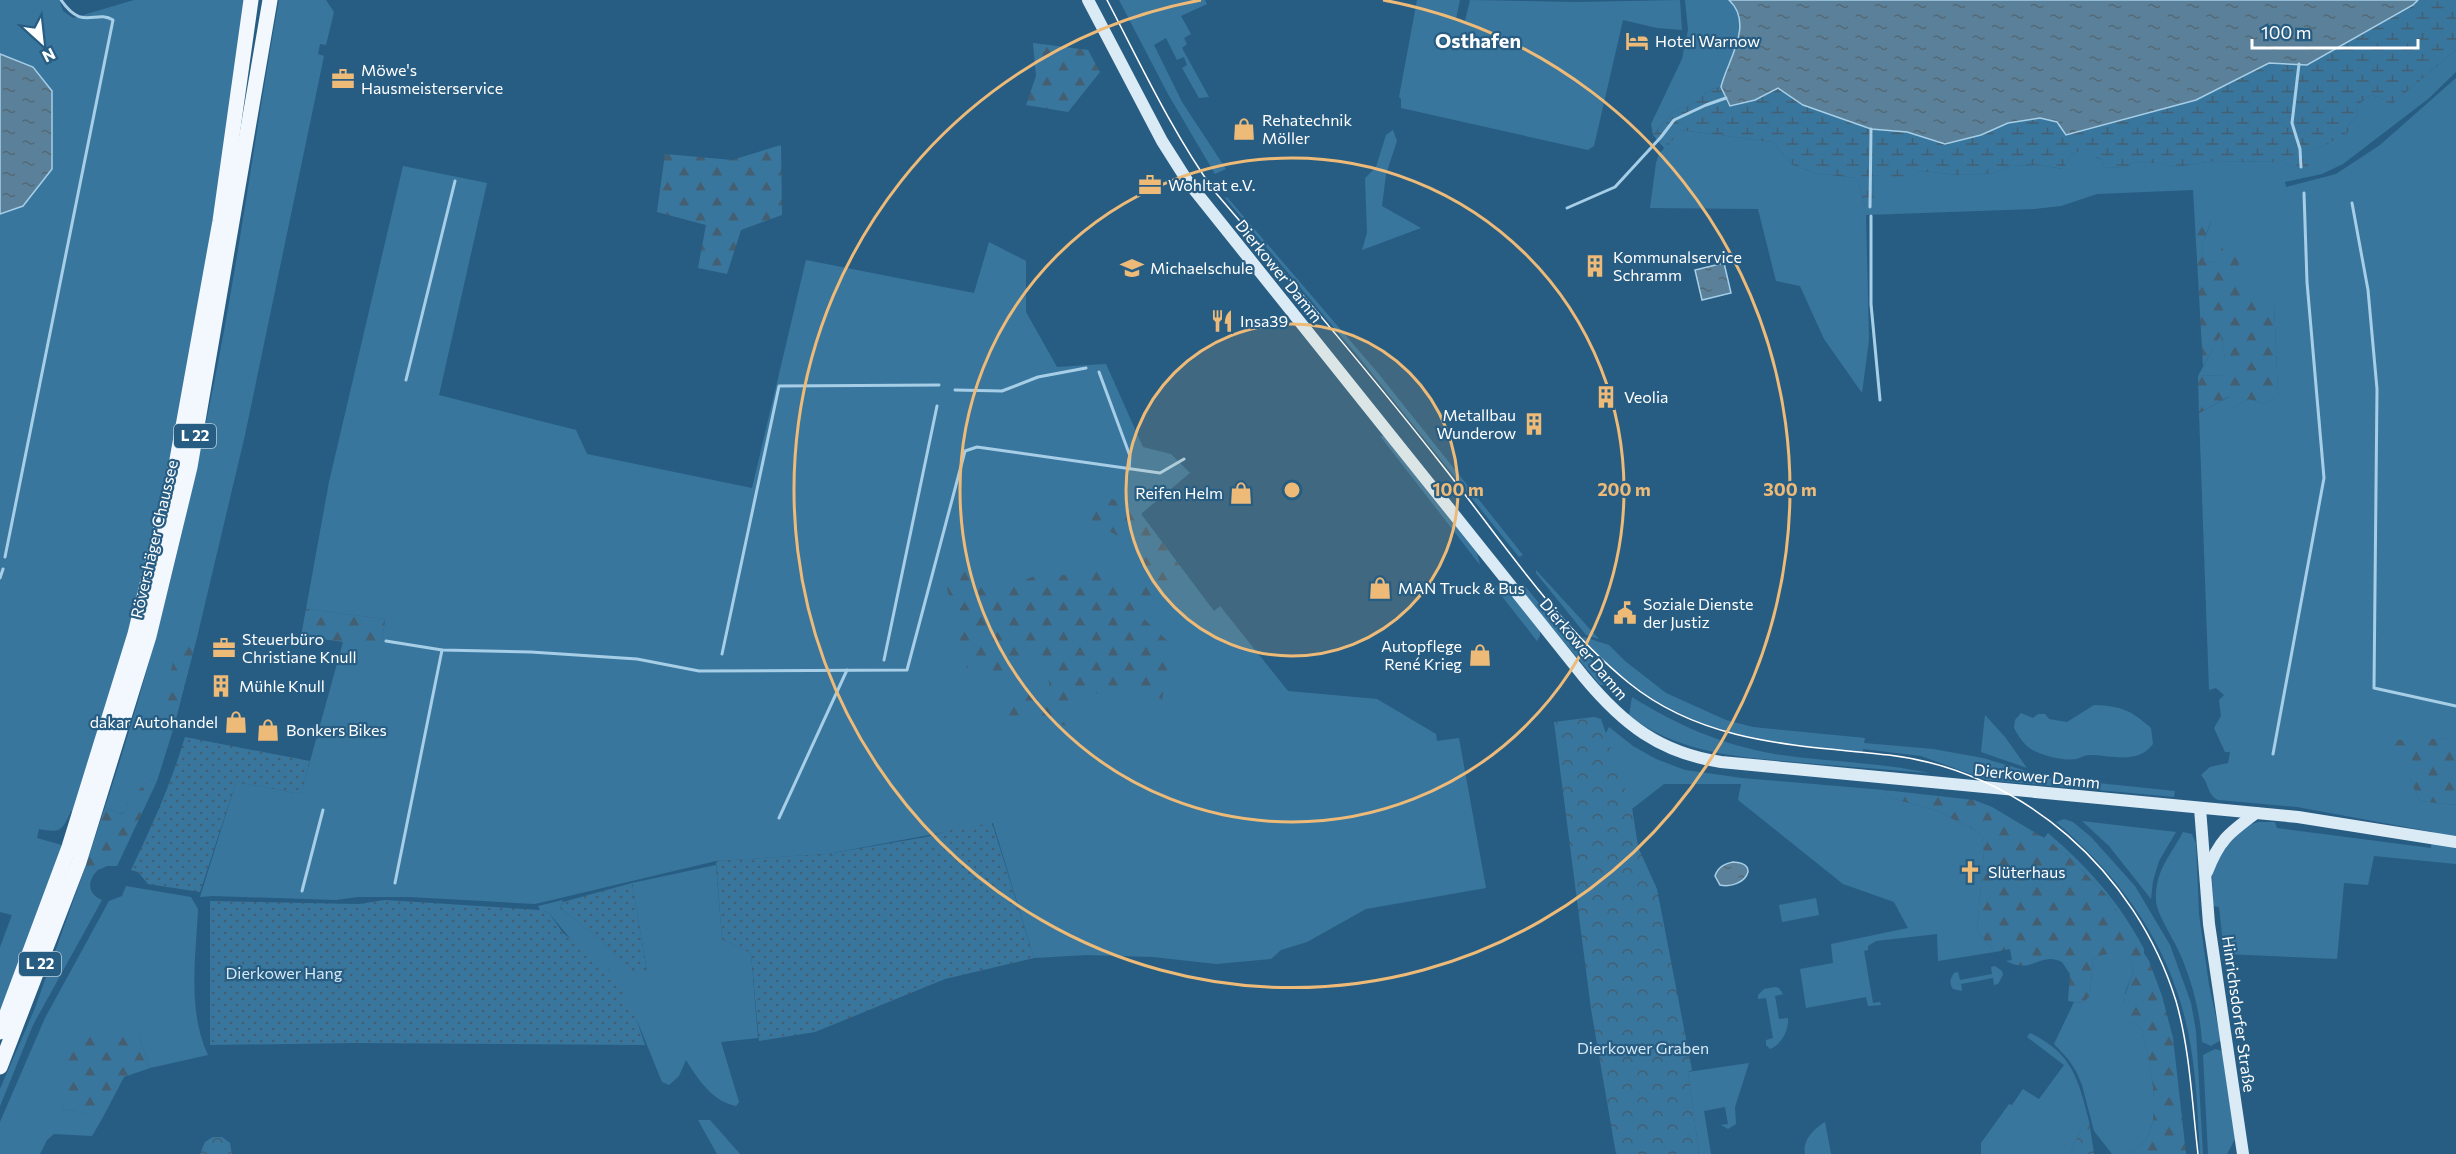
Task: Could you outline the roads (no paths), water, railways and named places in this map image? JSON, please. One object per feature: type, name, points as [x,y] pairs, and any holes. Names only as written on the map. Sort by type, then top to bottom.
[{"type":"main road","name":"Rövershäger Chaussee","points":[[0,1032],[69,847],[138,622],[176,465],[220,221],[251,0]]},
{"type":"main road","name":"Rövershäger Chaussee","points":[[0,1067],[79,862],[149,636],[190,467],[270,0]]},
{"type":"street","name":"Dierkower Damm","points":[[1088,0],[1162,141],[1188,182],[1584,677],[1609,707],[1638,731],[1679,753],[1721,762],[2256,813],[2395,831],[2456,842]]},
{"type":"street","name":"Hinrichsdorfer Straße","points":[[2200,808],[2209,924],[2243,1154]]},
{"type":"street","name":"Hinrichsdorfer Straße","points":[[2205,879],[2216,850],[2232,830],[2256,813]]},
{"type":"water","points":[[1729,0],[2418,0],[2307,65],[2269,63],[2196,100],[2066,135],[2057,122],[2040,118],[2008,123],[1981,135],[1945,144],[1907,132],[1871,129],[1803,105],[1778,88],[1755,100],[1730,106],[1721,87],[1737,43],[1740,20]]},
{"type":"water","points":[[0,54],[33,67],[52,91],[52,169],[23,206],[0,214]]},
{"type":"water","points":[[1724,263],[1731,293],[1702,300],[1695,270]]},
{"type":"water","points":[[1733,862],[1742,863],[1747,867],[1746,876],[1736,884],[1720,885],[1715,876],[1716,873],[1722,866]]},
{"type":"waterway","points":[[5,557],[113,20],[106,17],[88,18],[76,15],[61,0]]},
{"type":"waterway","points":[[2299,64],[2292,123],[2300,149],[2301,167]]},
{"type":"waterway","points":[[1567,208],[1615,187],[1674,120],[1726,98]]},
{"type":"waterway","points":[[1870,207],[1871,129]]},
{"type":"waterway","points":[[406,380],[455,181]]},
{"type":"waterway","points":[[2273,754],[2324,478],[2307,282],[2304,193]]},
{"type":"waterway","points":[[2352,203],[2368,290],[2377,389],[2374,688],[2456,706]]},
{"type":"waterway","points":[[1871,216],[1871,304],[1880,400]]},
{"type":"waterway","points":[[955,390],[1002,391],[1038,377],[1086,368]]},
{"type":"waterway","points":[[1099,372],[1130,456],[1129,469]]},
{"type":"waterway","points":[[722,654],[779,386],[939,385]]},
{"type":"waterway","points":[[884,660],[937,406]]},
{"type":"waterway","points":[[386,641],[442,650],[531,652],[637,659],[699,671],[907,670],[965,451],[977,447],[1160,473],[1184,459]]},
{"type":"waterway","points":[[0,578],[3,569]]},
{"type":"waterway","points":[[395,883],[442,650]]},
{"type":"waterway","points":[[779,818],[847,670]]},
{"type":"waterway","points":[[302,891],[323,810]]},
{"type":"tram line","points":[[1107,0],[1171,122],[1215,192],[1387,396],[1553,607],[1602,660],[1658,703],[1688,719],[1720,730],[1787,744],[1889,755],[1938,765],[1985,782],[2028,806],[2068,836],[2103,871],[2133,910],[2158,954],[2176,1001],[2188,1057],[2198,1154]]},
{"type":"place","name":"Hotel Warnow","points":[[1637,41]]},
{"type":"place","name":"Möwe's Hausmeisterservice","points":[[343,79]]},
{"type":"place","name":"Rehatechnik Möller","points":[[1244,129]]},
{"type":"place","name":"Wohltat e.V.","points":[[1150,185]]},
{"type":"place","name":"Kommunalservice Schramm","points":[[1595,266]]},
{"type":"place","name":"Michaelschule","points":[[1132,268]]},
{"type":"place","name":"Insa39","points":[[1222,321]]},
{"type":"place","name":"Veolia","points":[[1606,397]]},
{"type":"place","name":"Metallbau Wunderow","points":[[1534,424]]},
{"type":"place","name":"Reifen Helm","points":[[1241,493]]},
{"type":"place","name":"MAN Truck & Bus","points":[[1380,588]]},
{"type":"place","name":"Soziale Dienste der Justiz","points":[[1625,613]]},
{"type":"place","name":"Steuerbüro Christiane Knull","points":[[224,648]]},
{"type":"place","name":"Autopflege René Krieg","points":[[1480,655]]},
{"type":"place","name":"Mühle Knull","points":[[221,686]]},
{"type":"place","name":"dakar Autohandel","points":[[236,722]]},
{"type":"place","name":"Bonkers Bikes","points":[[268,730]]},
{"type":"place","name":"Slüterhaus","points":[[1970,872]]},
{"type":"district","name":"Osthafen","points":[[1478,41]]},
{"type":"park label","name":"Dierkower Hang","points":[[284,973]]},
{"type":"park label","name":"Dierkower Graben","points":[[1643,1048]]}]
